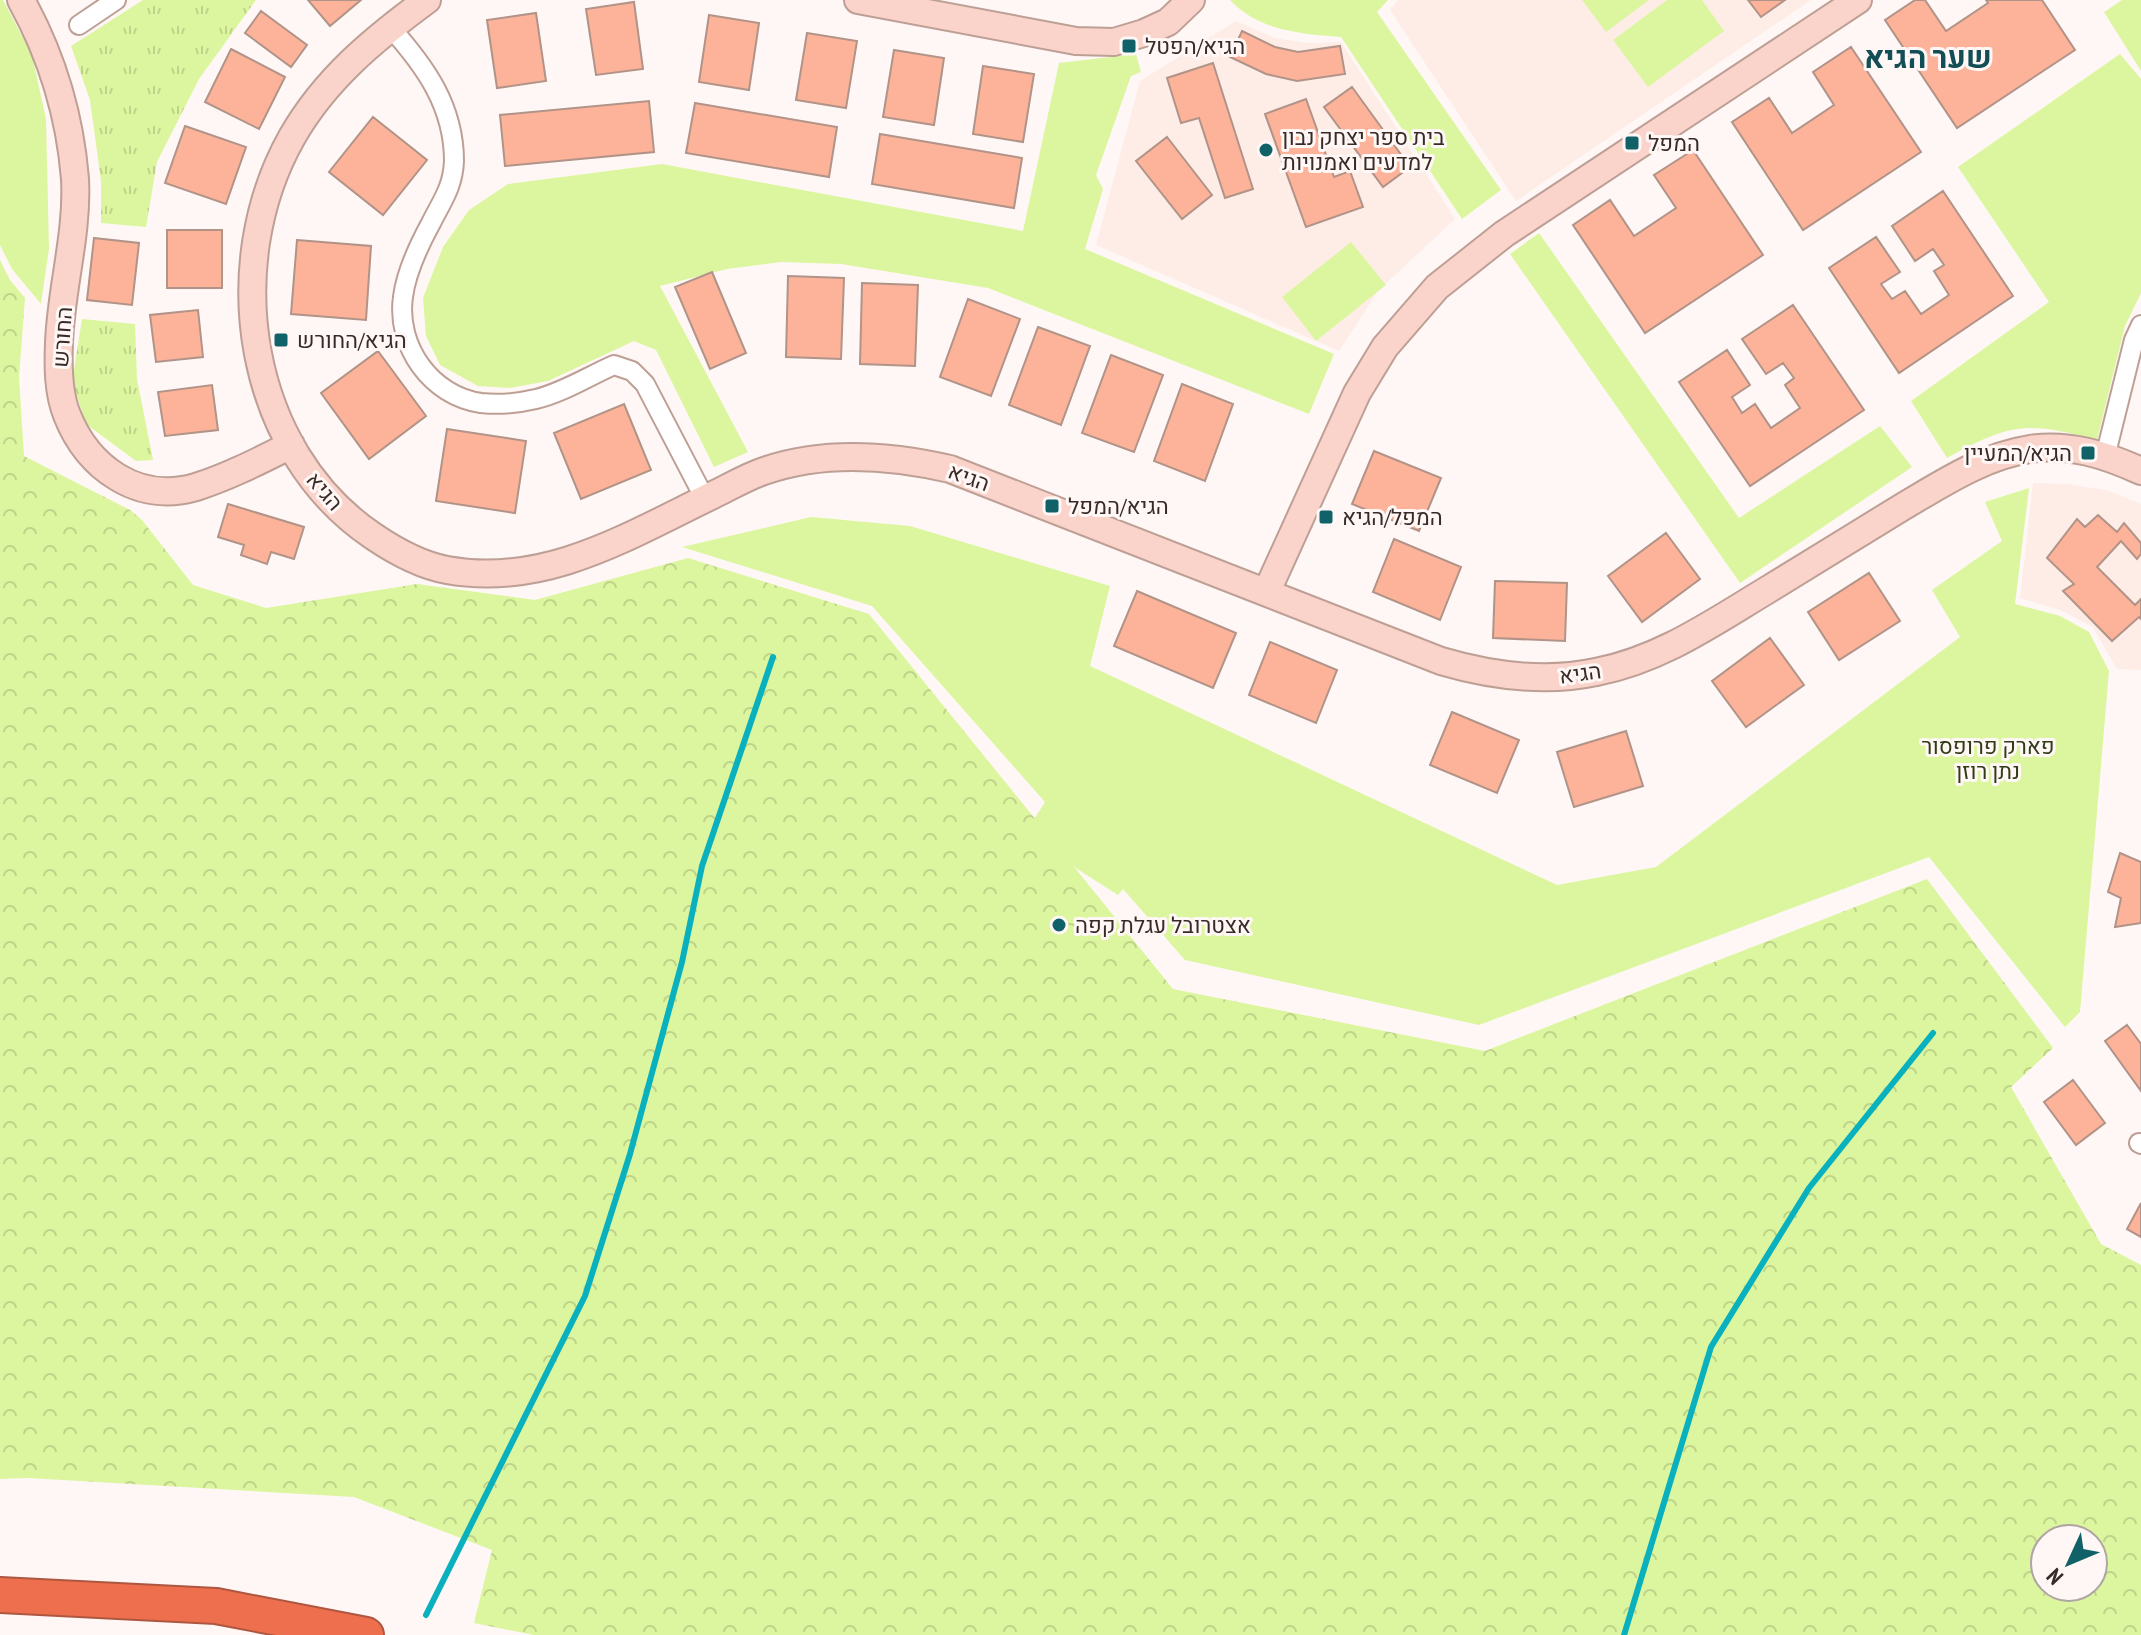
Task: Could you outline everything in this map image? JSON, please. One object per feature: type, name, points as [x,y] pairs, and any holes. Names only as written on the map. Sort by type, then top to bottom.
[{"type":"highway","points":[[0,1595],[216,1606],[366,1635]]},
{"type":"street","name":"החורש","points":[[21,0],[47,55],[65,106],[71,146],[75,182],[73,238],[59,340],[59,375],[66,412],[79,439],[94,460],[117,479],[154,490],[195,487],[291,445]]},
{"type":"street","points":[[79,25],[116,0]]},
{"type":"street","name":"הגיא","points":[[427,0],[351,60],[318,96],[298,128],[271,186],[257,235],[251,293],[256,349],[271,404],[291,445],[320,490],[354,523],[399,553],[445,570],[493,575],[537,571],[587,556],[764,471],[863,456],[907,459],[950,469],[1441,661],[1519,677],[1545,678],[1596,673],[1647,657],[1699,632],[1930,491],[1983,463],[2030,449],[2074,449],[2141,471]]},
{"type":"street","points":[[858,0],[963,10],[1076,41],[1114,42],[1168,22],[1191,0]]},
{"type":"street","points":[[1150,31],[1175,0]]},
{"type":"street","points":[[1267,591],[1357,393],[1385,347],[1428,296],[1504,234],[1858,0]]},
{"type":"street","points":[[390,27],[419,59],[437,87],[454,159],[448,194],[431,221],[414,259],[403,296],[402,326],[414,359],[433,380],[455,394],[480,403],[538,399],[614,365],[632,371],[645,384],[705,499]]},
{"type":"street","points":[[2105,457],[2134,340],[2141,325]]},
{"type":"shaded area","points":[[1398,0],[1811,0],[1516,201],[1390,10]]},
{"type":"shaded area","name":"בית ספר יצחק נבון למדעים ואמנויות","points":[[1236,21],[1275,38],[1306,43],[1341,42],[1455,219],[1378,291],[1339,351],[1096,245],[1140,81]]},
{"type":"shaded area","points":[[2033,483],[2106,490],[2141,504],[2141,670],[2117,669],[2093,627],[2060,610],[2020,598]]},
{"type":"green space","points":[[0,0],[3,0],[32,55],[46,119],[49,249],[41,304],[12,269],[0,245]]},
{"type":"green space","points":[[143,0],[256,0],[199,79],[157,162],[146,227],[101,223],[101,181],[90,100],[71,46]]},
{"type":"green space","points":[[1230,0],[1388,0],[1377,12],[1501,190],[1462,219],[1341,37],[1267,25]]},
{"type":"green space","points":[[1582,0],[1649,0],[1606,32]]},
{"type":"green space","points":[[1667,0],[1702,0],[1724,31],[1648,87],[1613,40]]},
{"type":"green space","points":[[2122,0],[2141,0],[2141,71],[2104,12]]},
{"type":"green space","points":[[1136,54],[1141,72],[1131,76],[1096,175],[1103,189],[1085,249],[1334,354],[1309,414],[988,288],[841,264],[781,262],[727,269],[660,286],[748,452],[714,467],[656,350],[634,341],[548,381],[510,388],[478,386],[440,365],[426,336],[423,298],[443,247],[469,210],[508,184],[662,164],[1023,231],[1059,63]]},
{"type":"green space","points":[[2120,54],[2141,79],[2141,293],[2125,326],[2097,440],[2053,430],[2019,429],[1987,438],[1947,458],[1911,401],[2049,302],[1958,167]]},
{"type":"green space","points":[[1539,233],[1739,518],[1880,426],[1912,467],[1740,583],[1510,254]]},
{"type":"green space","points":[[1351,242],[1386,285],[1316,341],[1282,297]]},
{"type":"green space","points":[[0,260],[10,280],[25,298],[19,377],[24,456],[130,510],[142,520],[193,585],[266,608],[417,584],[535,600],[688,558],[869,614],[1173,989],[1485,1051],[1927,879],[2053,1048],[2011,1087],[2101,1244],[2141,1265],[2141,1635],[534,1635],[474,1623],[492,1550],[354,1497],[28,1478],[0,1479]]},
{"type":"green space","points":[[82,319],[135,324],[137,379],[153,460],[136,461],[86,424],[72,382]]},
{"type":"green space","name":"פארק פרופסור נתן רוזן","points":[[2029,488],[2015,604],[2060,616],[2089,632],[2109,671],[2080,1012],[2065,1027],[1929,857],[1479,1025],[1185,960],[1123,889],[1118,895],[1024,835],[1045,802],[872,606],[682,547],[811,517],[910,526],[1110,586],[1090,666],[1557,885],[1656,867],[1960,637],[1932,590],[2002,541],[1985,502]]},
{"type":"building","points":[[308,0],[361,0],[330,26]]},
{"type":"building","points":[[1748,0],[1785,0],[1761,17]]},
{"type":"building","points":[[1915,0],[1925,0],[1946,31],[1988,3],[1986,0],[2042,0],[2075,50],[1957,128],[1885,20]]},
{"type":"building","points":[[634,2],[643,69],[596,75],[586,9]]},
{"type":"building","points":[[261,11],[307,45],[291,67],[245,33]]},
{"type":"building","points":[[536,13],[546,81],[497,88],[487,20]]},
{"type":"building","points":[[709,15],[759,23],[749,90],[699,82]]},
{"type":"building","points":[[1242,31],[1275,47],[1298,52],[1340,46],[1345,74],[1297,81],[1266,74],[1230,57]]},
{"type":"building","points":[[807,33],[857,41],[846,108],[796,100]]},
{"type":"building","points":[[1851,47],[1921,152],[1803,230],[1732,122],[1769,98],[1792,133],[1834,105],[1813,72]]},
{"type":"building","points":[[231,49],[285,77],[259,129],[205,102]]},
{"type":"building","points":[[894,50],[944,58],[934,125],[883,117]]},
{"type":"building","points":[[1213,63],[1253,189],[1225,198],[1199,118],[1181,123],[1167,78]]},
{"type":"building","points":[[983,66],[1034,74],[1023,142],[973,134]]},
{"type":"building","points":[[1352,87],[1410,167],[1383,187],[1324,107]]},
{"type":"building","points":[[1306,99],[1334,177],[1350,171],[1363,207],[1306,227],[1265,114]]},
{"type":"building","points":[[649,101],[654,152],[505,166],[500,115]]},
{"type":"building","points":[[695,103],[837,127],[829,177],[686,153]]},
{"type":"building","points":[[373,117],[427,160],[383,215],[329,172]]},
{"type":"building","points":[[185,126],[246,147],[226,204],[165,183]]},
{"type":"building","points":[[880,134],[1022,158],[1014,208],[872,184]]},
{"type":"building","points":[[1167,137],[1212,195],[1182,219],[1136,161]]},
{"type":"building","points":[[1693,150],[1763,255],[1645,333],[1573,225],[1610,200],[1634,236],[1676,208],[1654,175]]},
{"type":"building","points":[[1943,191],[2013,296],[1899,373],[1829,268],[1876,237],[1900,272],[1881,284],[1892,299],[1905,291],[1921,314],[1949,295],[1934,271],[1944,265],[1933,249],[1915,261],[1892,226]]},
{"type":"building","points":[[167,230],[222,230],[222,288],[167,288]]},
{"type":"building","points":[[94,238],[139,243],[132,305],[87,300]]},
{"type":"building","points":[[297,240],[371,246],[366,320],[291,314]]},
{"type":"building","points":[[712,272],[746,353],[710,369],[675,287]]},
{"type":"building","points":[[788,276],[844,278],[841,359],[786,357]]},
{"type":"building","points":[[862,283],[918,285],[915,366],[860,364]]},
{"type":"building","points":[[968,299],[1020,319],[991,396],[940,377]]},
{"type":"building","points":[[1793,305],[1864,410],[1750,486],[1679,382],[1727,350],[1750,385],[1732,397],[1742,413],[1755,404],[1771,428],[1800,408],[1785,385],[1794,378],[1783,363],[1766,374],[1742,339]]},
{"type":"building","points":[[198,310],[203,357],[156,362],[150,315]]},
{"type":"building","points":[[1038,327],[1090,346],[1061,425],[1009,405]]},
{"type":"building","points":[[378,351],[426,416],[369,459],[321,393]]},
{"type":"building","points":[[1111,355],[1163,375],[1134,452],[1082,433]]},
{"type":"building","points":[[1182,384],[1233,404],[1205,481],[1154,461]]},
{"type":"building","points":[[212,385],[218,430],[165,436],[158,392]]},
{"type":"building","points":[[624,404],[651,470],[581,499],[554,433]]},
{"type":"building","points":[[447,429],[526,441],[515,513],[436,501]]},
{"type":"building","points":[[1374,451],[1441,478],[1419,531],[1352,504]]},
{"type":"building","points":[[228,504],[304,527],[294,559],[271,552],[267,564],[241,555],[244,545],[218,537]]},
{"type":"building","points":[[2098,515],[2117,532],[2124,523],[2141,543],[2141,554],[2137,559],[2121,541],[2097,567],[2135,605],[2141,599],[2141,619],[2139,617],[2112,641],[2063,591],[2074,584],[2047,558],[2077,519],[2085,527]]},
{"type":"building","points":[[1666,533],[1700,579],[1642,622],[1608,576]]},
{"type":"building","points":[[1394,539],[1461,567],[1440,620],[1373,592]]},
{"type":"building","points":[[1869,573],[1900,621],[1839,660],[1808,612]]},
{"type":"building","points":[[1495,581],[1567,583],[1565,641],[1493,638]]},
{"type":"building","points":[[1137,591],[1236,633],[1213,688],[1114,646]]},
{"type":"building","points":[[1770,638],[1804,685],[1746,727],[1712,681]]},
{"type":"building","points":[[1270,642],[1337,670],[1316,723],[1249,695]]},
{"type":"building","points":[[1452,712],[1519,740],[1497,793],[1430,765]]},
{"type":"building","points":[[1626,731],[1643,786],[1574,807],[1557,752]]},
{"type":"building","points":[[2120,853],[2141,862],[2141,923],[2115,927],[2121,898],[2108,892]]},
{"type":"building","points":[[2127,1025],[2141,1044],[2141,1091],[2105,1041]]},
{"type":"building","points":[[2073,1080],[2105,1123],[2076,1145],[2044,1102]]},
{"type":"building","points":[[2141,1203],[2141,1237],[2127,1229]]},
{"type":"waterway","points":[[426,1615],[585,1296],[630,1154],[682,962],[702,866],[773,657]]},
{"type":"waterway","points":[[1624,1635],[1711,1347],[1809,1188],[1933,1033]]},
{"type":"place","name":"הגיא/הפטל","points":[[1129,46]]},
{"type":"place","name":"המפל","points":[[1632,143]]},
{"type":"place","name":"בית ספר יצחק נבון למדעים ואמנויות","points":[[1266,150]]},
{"type":"place","name":"הגיא/החורש","points":[[281,340]]},
{"type":"place","name":"הגיא/המעיין","points":[[2088,453]]},
{"type":"place","name":"הגיא/המפל","points":[[1052,506]]},
{"type":"place","name":"המפל/הגיא","points":[[1326,517]]},
{"type":"place","name":"אצטרובל עגלת קפה","points":[[1059,925]]},
{"type":"district","name":"שער הגיא","points":[[1928,58]]}]
